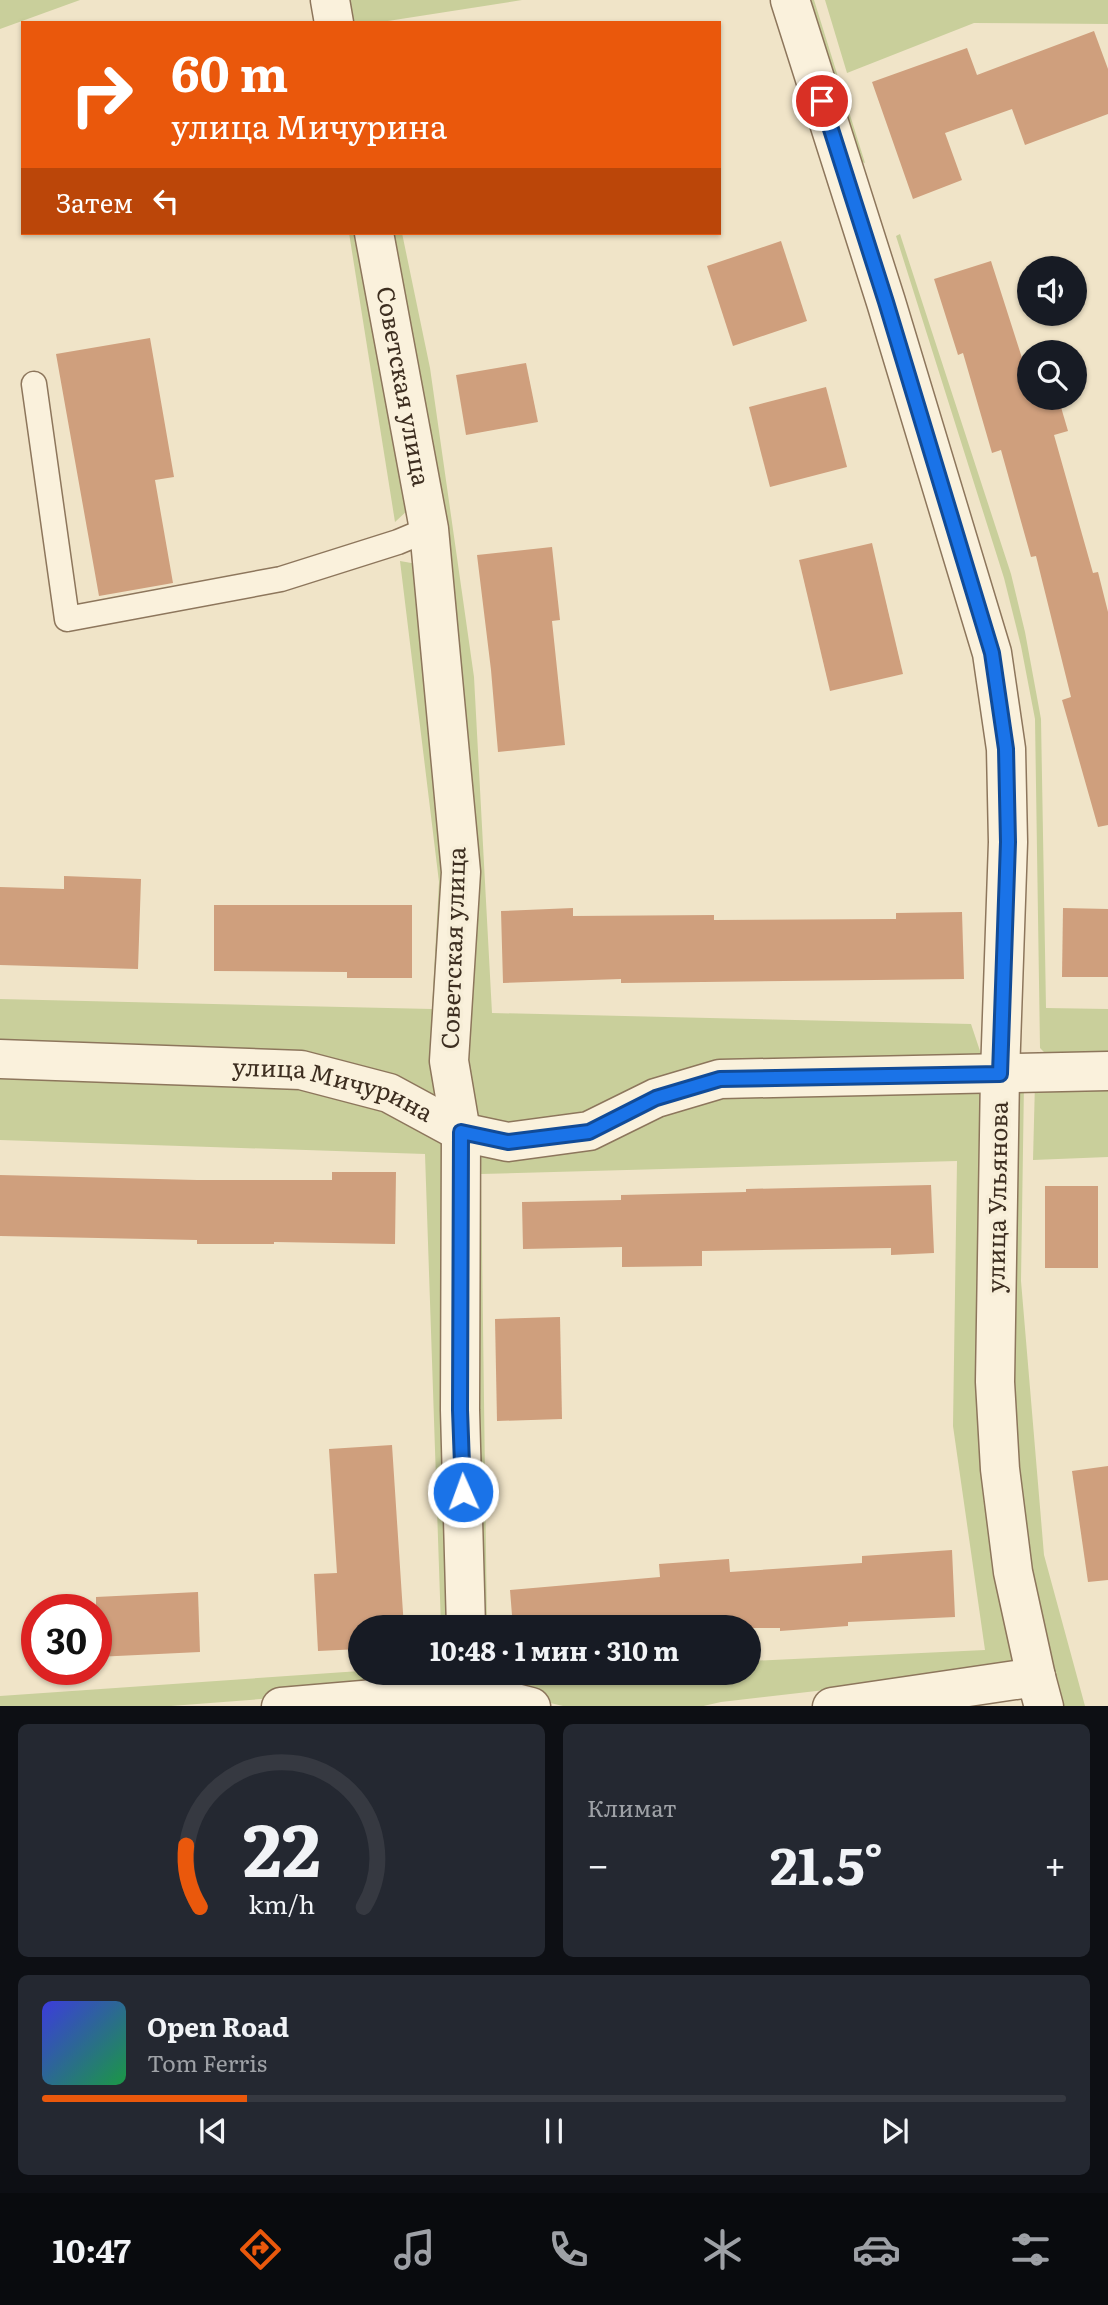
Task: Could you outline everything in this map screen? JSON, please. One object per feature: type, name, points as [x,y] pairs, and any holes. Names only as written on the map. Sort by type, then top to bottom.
[{"type":"street","points":[[330,0],[334,21]]},
{"type":"street","name":"улица Ульянова","points":[[790,0],[890,315],[992,653],[1006,749],[1008,842],[1000,1074],[995,1382],[1000,1469],[1013,1572],[1040,1692]]},
{"type":"street","name":"Советская улица","points":[[374,235],[429,529],[461,872],[449,1061],[461,1132],[460,1410],[466,1615]]},
{"type":"street","name":"улица Мичурина","points":[[0,1059],[301,1070],[389,1093],[461,1132],[508,1142],[589,1132],[656,1098],[720,1079],[1108,1071]]},
{"type":"street","points":[[281,1706],[445,1685]]},
{"type":"street","points":[[476,1685],[531,1706]]},
{"type":"street","points":[[832,1706],[1040,1692]]},
{"type":"lane","points":[[34,384],[68,619],[281,579],[398,542],[429,529]]},
{"type":"green space","points":[[0,0],[80,0],[21,21],[0,29]]},
{"type":"green space","points":[[342,0],[522,0],[388,21],[346,21]]},
{"type":"green space","points":[[806,0],[814,0],[865,163],[856,160]]},
{"type":"green space","points":[[825,0],[1108,0],[1108,24],[974,23],[847,73]]},
{"type":"green space","points":[[900,234],[1011,574],[1025,632],[1041,719],[1046,1008],[1108,1009],[1108,1059],[1051,1059],[1040,1048],[1035,719],[1004,578],[896,236]]},
{"type":"green space","points":[[349,235],[361,235],[409,509],[395,522]]},
{"type":"green space","points":[[384,235],[402,235],[430,368],[474,677],[492,1013],[971,1024],[983,1060],[583,1118],[505,1127],[467,1120],[470,881]]},
{"type":"green space","points":[[400,561],[417,564],[448,875],[445,1112],[394,1084],[0,1048],[0,999],[432,1009],[439,882]]},
{"type":"green space","points":[[0,1069],[297,1079],[389,1103],[449,1140],[455,1615],[441,1615],[425,1154],[0,1140]]},
{"type":"green space","points":[[1035,1082],[1108,1082],[1108,1157],[1033,1160]]},
{"type":"green space","points":[[1024,1083],[1021,1281],[1044,1555],[1085,1706],[1062,1706],[1027,1569],[1010,1382],[1015,1085]]},
{"type":"green space","points":[[983,1085],[995,1571],[1013,1664],[990,1671],[703,1706],[563,1706],[478,1686],[761,1685],[761,1660],[985,1650],[953,1426],[957,1161],[481,1174],[487,1615],[478,1615],[472,1150],[725,1088]]},
{"type":"green space","points":[[348,1672],[348,1685],[443,1685],[171,1706],[0,1706],[0,1696]]},
{"type":"building","points":[[1094,31],[1108,69],[1108,114],[1025,145],[1012,109],[945,133],[962,180],[913,199],[872,82],[967,48],[977,75]]},
{"type":"building","points":[[781,241],[807,321],[733,346],[707,266]]},
{"type":"building","points":[[991,261],[1017,342],[1017,410],[1062,410],[1068,431],[1054,435],[1093,573],[1098,572],[1108,612],[1108,825],[1098,827],[1062,700],[1071,697],[1036,556],[1031,557],[1001,450],[992,453],[963,353],[958,355],[934,279]]},
{"type":"building","points":[[150,338],[174,477],[155,480],[173,583],[99,596],[56,354]]},
{"type":"building","points":[[526,363],[538,422],[466,435],[456,375]]},
{"type":"building","points":[[826,387],[847,467],[770,487],[749,407]]},
{"type":"building","points":[[872,543],[903,674],[830,691],[799,560]]},
{"type":"building","points":[[552,547],[560,620],[552,621],[565,745],[498,752],[477,555]]},
{"type":"building","points":[[64,876],[141,879],[138,969],[0,965],[0,887],[64,889]]},
{"type":"building","points":[[214,905],[412,905],[412,978],[347,978],[347,972],[214,971]]},
{"type":"building","points":[[573,908],[573,916],[714,915],[714,920],[896,919],[896,913],[962,912],[964,979],[621,983],[621,979],[503,983],[501,911]]},
{"type":"building","points":[[1063,908],[1108,909],[1108,977],[1062,977]]},
{"type":"building","points":[[332,1172],[396,1172],[395,1244],[197,1244],[197,1240],[0,1236],[0,1175],[332,1180]]},
{"type":"building","points":[[931,1185],[934,1253],[891,1255],[891,1248],[702,1251],[702,1266],[622,1267],[622,1247],[523,1249],[522,1202],[621,1200],[621,1195],[746,1192],[746,1189]]},
{"type":"building","points":[[1045,1186],[1098,1186],[1098,1268],[1045,1268]]},
{"type":"building","points":[[560,1317],[562,1419],[497,1421],[495,1319]]},
{"type":"building","points":[[392,1445],[403,1615],[348,1615],[348,1650],[318,1651],[314,1574],[337,1573],[329,1449]]},
{"type":"building","points":[[1108,1466],[1108,1580],[1088,1582],[1072,1471]]},
{"type":"building","points":[[952,1550],[955,1617],[848,1622],[848,1626],[780,1631],[780,1628],[761,1628],[761,1615],[512,1615],[510,1590],[660,1577],[659,1564],[729,1559],[730,1572],[862,1563],[862,1556]]},
{"type":"building","points":[[198,1592],[200,1652],[112,1656],[112,1596]]},
{"type":"route","points":[[463,1492],[460,1410],[461,1132],[508,1142],[589,1132],[656,1098],[720,1079],[1000,1074],[1008,842],[1006,749],[992,653],[822,101]]}]
